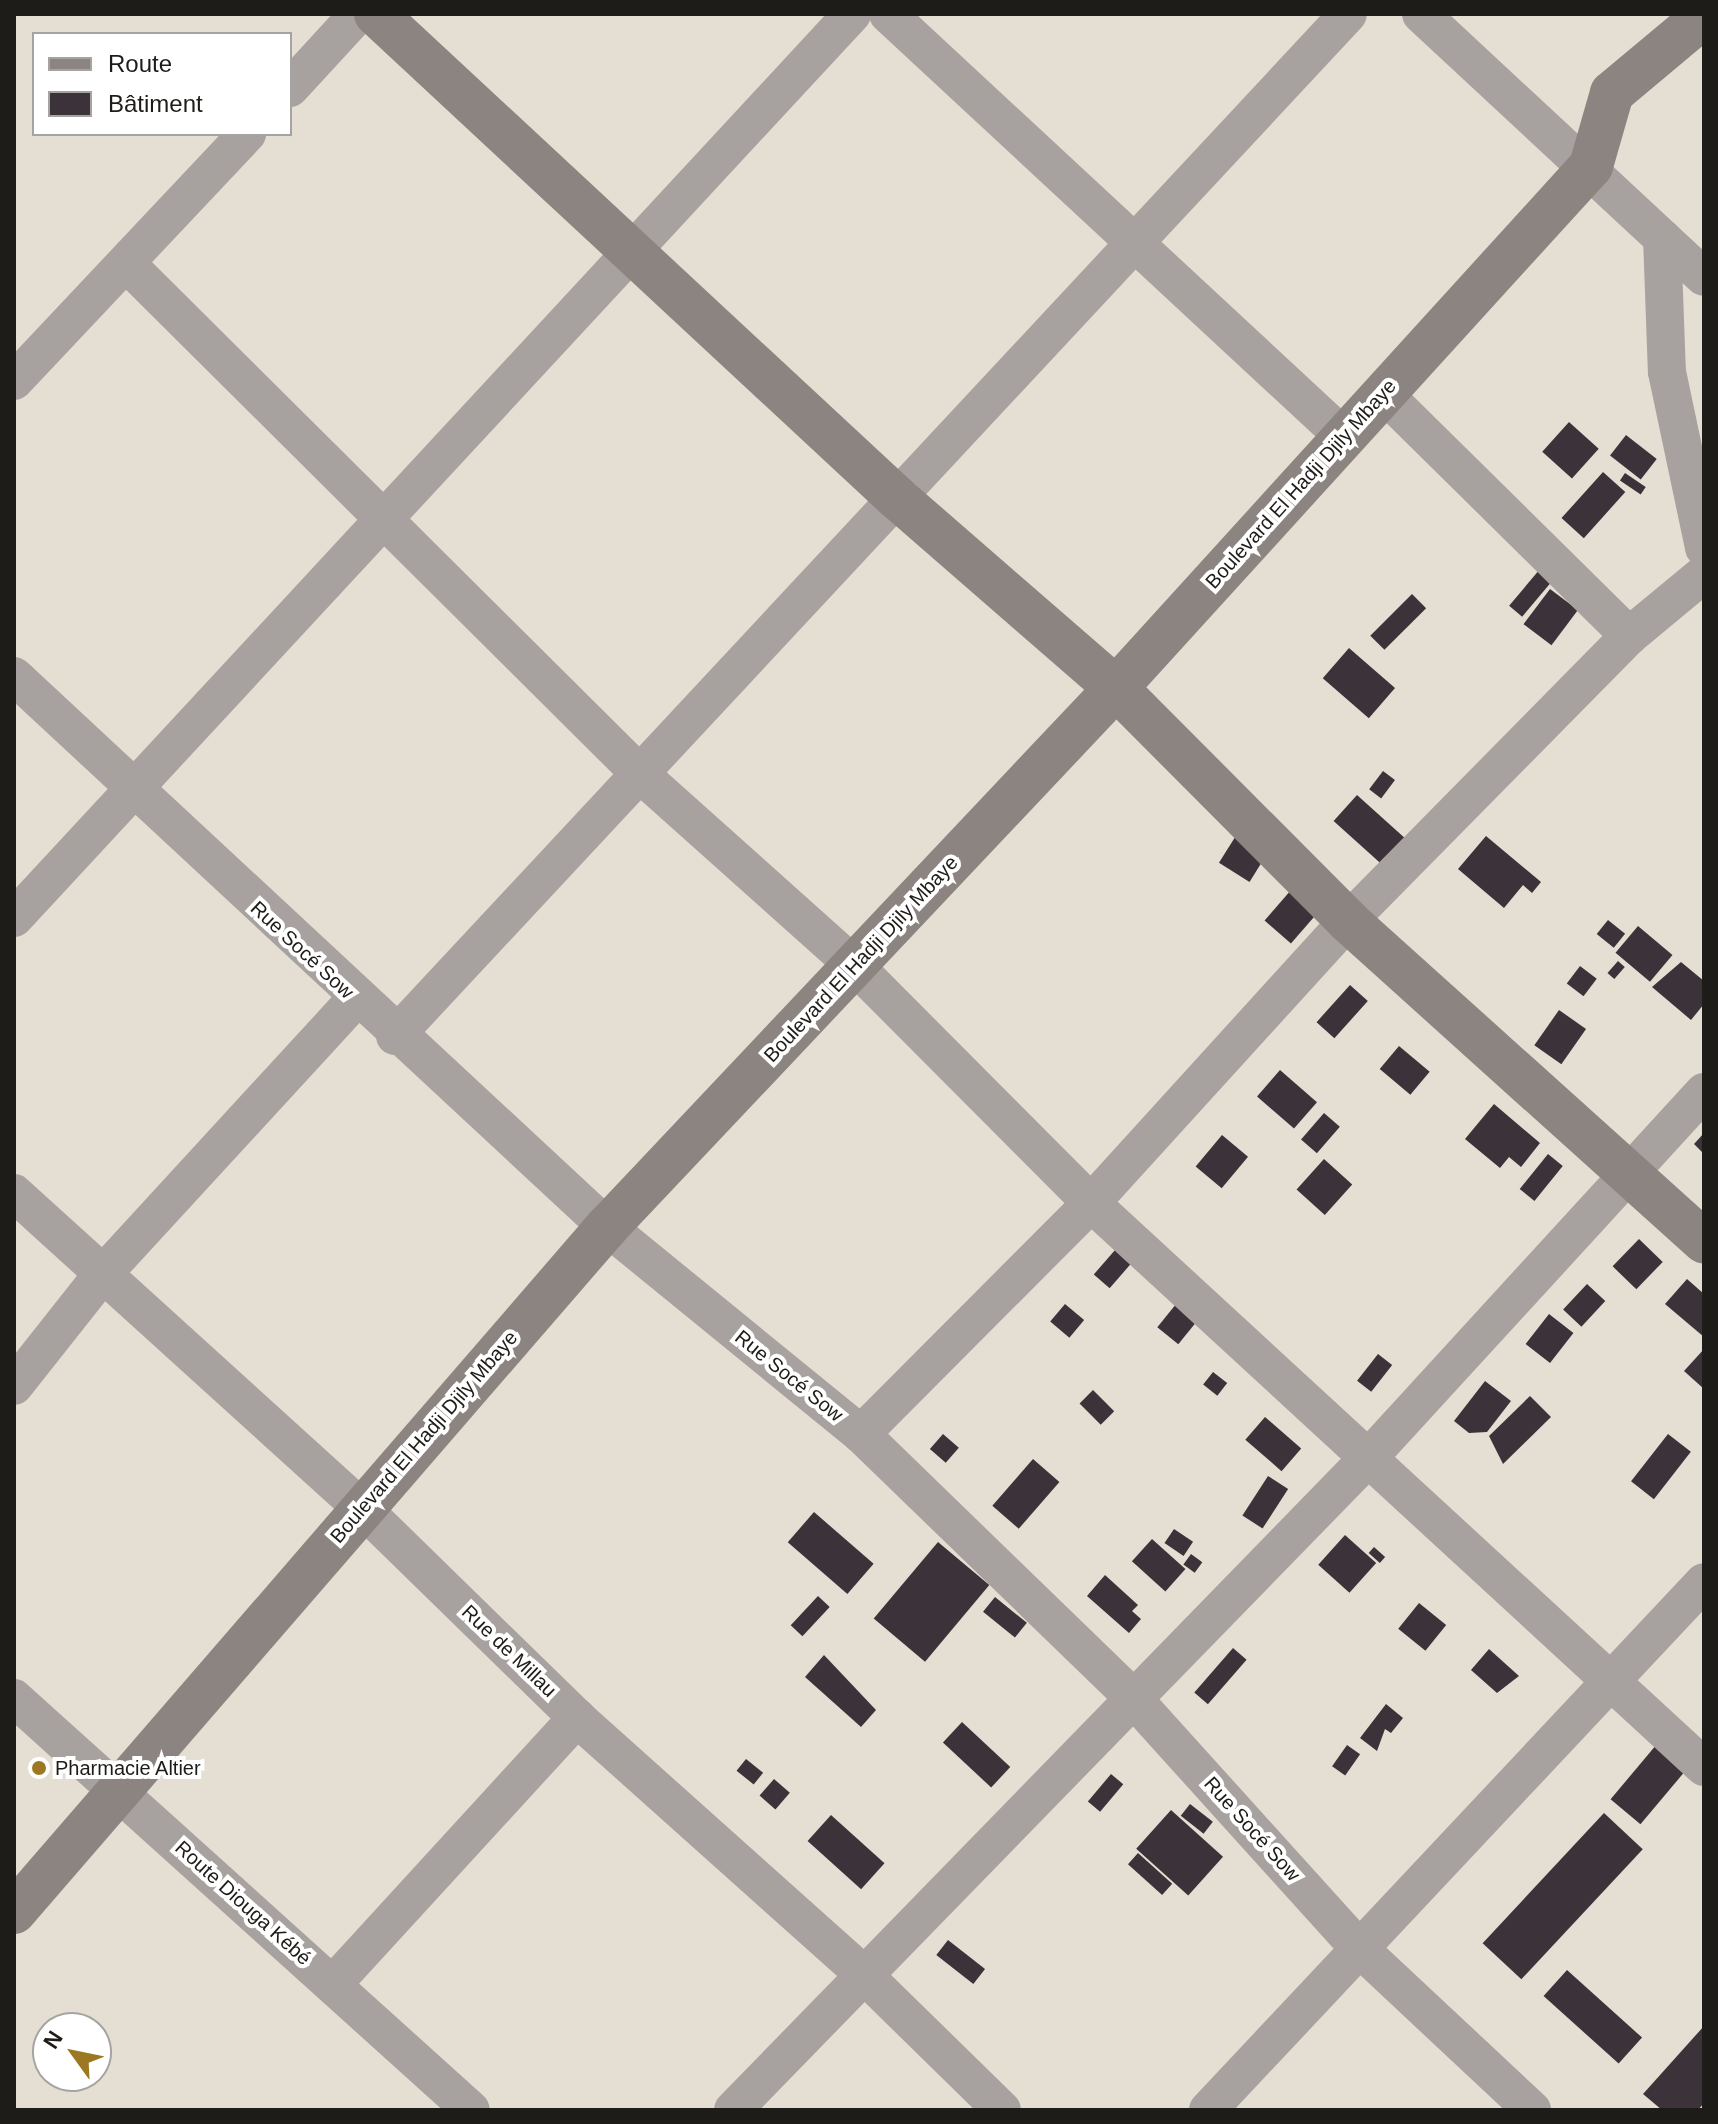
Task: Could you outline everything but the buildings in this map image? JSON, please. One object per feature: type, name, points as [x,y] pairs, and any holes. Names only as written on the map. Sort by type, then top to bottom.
[{"type":"main road","points":[[376,14],[896,497],[1116,688],[1348,921],[1704,1241]]},
{"type":"main road","name":"Boulevard El Hadji Djily Mbaye","points":[[14,1912],[607,1227],[1116,688],[1591,166],[1612,93],[1704,16]]},
{"type":"street","points":[[292,86],[358,14]]},
{"type":"street","points":[[14,918],[852,14]]},
{"type":"street","points":[[888,14],[1343,436]]},
{"type":"street","points":[[395,1036],[1348,14]]},
{"type":"street","points":[[1421,14],[1591,166],[1704,277]]},
{"type":"street","points":[[14,381],[245,136]]},
{"type":"street","points":[[1662,238],[1667,372],[1704,548]]},
{"type":"street","points":[[127,264],[639,773],[855,966],[1091,1203],[1372,1454],[1704,1767]]},
{"type":"street","points":[[1383,393],[1629,636]]},
{"type":"street","points":[[861,1434],[1091,1203],[1348,921],[1629,636],[1704,574]]},
{"type":"street","name":"Rue Socé Sow","points":[[14,676],[355,1000],[607,1227],[861,1434],[1131,1696],[1359,1948],[1532,2110]]},
{"type":"street","points":[[14,1386],[101,1276],[355,1000]]},
{"type":"street","points":[[733,2110],[1131,1696],[1372,1454],[1704,1092]]},
{"type":"street","name":"Rue de Millau","points":[[14,1193],[101,1276],[362,1508],[577,1718],[862,1973],[1002,2110]]},
{"type":"street","points":[[1208,2110],[1704,1582]]},
{"type":"street","name":"Route Diouga Kébé","points":[[14,1698],[334,1983],[471,2110]]},
{"type":"street","points":[[334,1983],[577,1718]]},
{"type":"place","name":"Pharmacie Altier","points":[[39,1768]]}]
